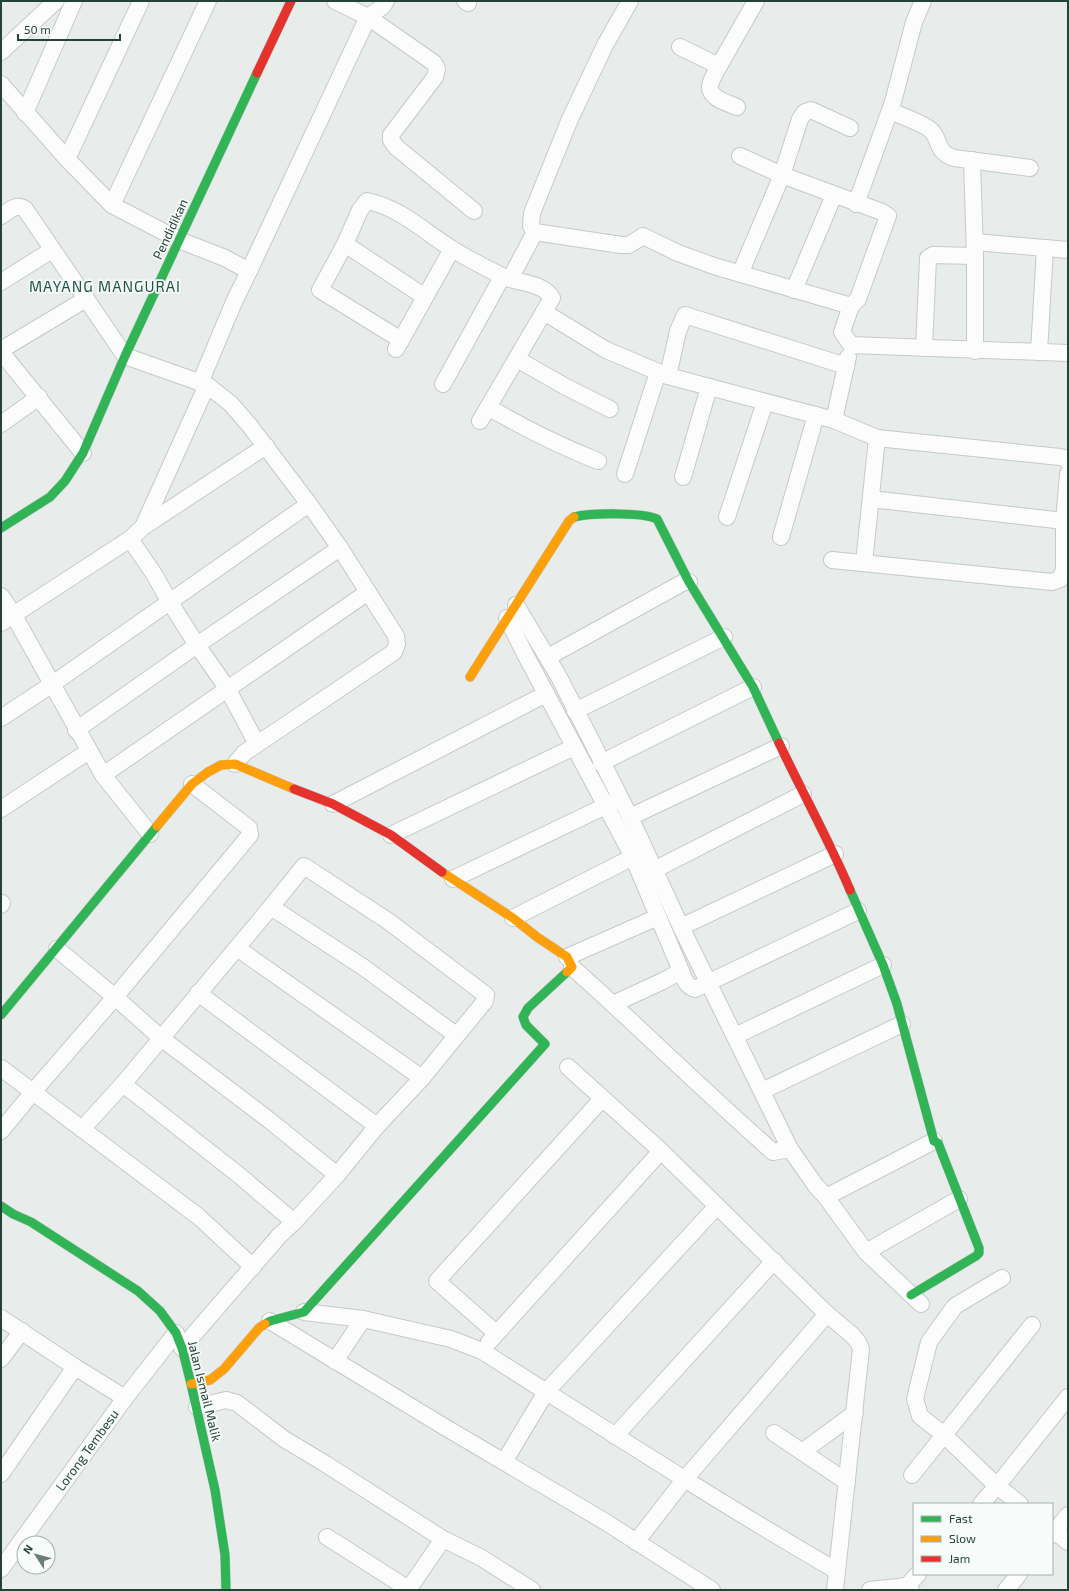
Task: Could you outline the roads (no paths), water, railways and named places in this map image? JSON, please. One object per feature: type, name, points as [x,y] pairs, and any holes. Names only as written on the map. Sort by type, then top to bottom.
[{"type":"street","points":[[1,52],[56,1]]},
{"type":"street","points":[[25,113],[74,1]]},
{"type":"street","points":[[67,159],[141,1]]},
{"type":"street","points":[[112,205],[208,1]]},
{"type":"street","name":"Pendidikan","points":[[1,528],[50,497],[65,481],[83,452],[125,356],[291,1]]},
{"type":"street","points":[[335,1],[368,17],[434,63],[437,69],[435,77],[391,135],[391,140],[396,147],[474,211]]},
{"type":"street","points":[[142,527],[203,384],[234,302],[368,17],[382,7],[386,1]]},
{"type":"street","points":[[630,1],[605,45],[567,126],[532,213],[531,226],[535,232],[622,245],[629,245],[643,236],[678,253],[714,266],[851,306]]},
{"type":"street","points":[[737,107],[716,97],[711,93],[710,86],[719,66],[756,1]]},
{"type":"street","points":[[856,204],[890,110],[914,22],[923,1]]},
{"type":"street","points":[[680,47],[719,66]]},
{"type":"street","points":[[1,84],[67,159],[112,205],[179,240],[225,258],[249,271]]},
{"type":"street","points":[[740,274],[782,175],[800,119],[805,112],[811,110],[850,128]]},
{"type":"street","points":[[890,110],[928,128],[934,133],[940,150],[947,156],[1030,168]]},
{"type":"street","points":[[740,156],[782,175],[856,204],[882,212],[888,216],[858,299],[851,306],[842,332],[851,345],[975,351],[1068,353]]},
{"type":"street","points":[[972,160],[975,249],[975,351]]},
{"type":"street","points":[[794,290],[834,195]]},
{"type":"street","points":[[452,249],[399,345],[320,290],[346,244],[360,210],[367,200],[378,203],[411,221],[452,249],[506,278],[538,287],[550,294],[552,298],[551,301],[480,421]]},
{"type":"street","points":[[1,216],[16,206],[21,206],[24,209],[125,356],[203,384],[232,404],[266,446],[309,504],[340,548],[396,636],[397,644],[394,652],[244,753],[235,764]]},
{"type":"street","points":[[443,384],[535,232]]},
{"type":"street","points":[[346,244],[425,297]]},
{"type":"street","points":[[1039,352],[1045,248]]},
{"type":"street","points":[[924,348],[928,258],[933,255],[975,249],[1045,248],[1068,250]]},
{"type":"street","points":[[1,282],[52,250]]},
{"type":"street","points":[[83,452],[1,351],[86,300]]},
{"type":"street","points":[[544,312],[606,350],[663,374],[834,420],[877,438],[1060,457],[1065,458],[1068,462]]},
{"type":"street","points":[[625,474],[685,315],[846,366]]},
{"type":"street","points":[[834,420],[851,345]]},
{"type":"street","points":[[516,359],[610,409]]},
{"type":"street","points":[[683,477],[709,387]]},
{"type":"street","points":[[1,424],[39,397]]},
{"type":"street","points":[[727,517],[764,402]]},
{"type":"street","points":[[488,407],[535,434],[598,462]]},
{"type":"street","points":[[781,537],[816,415]]},
{"type":"street","points":[[864,563],[877,438]]},
{"type":"street","points":[[7,619],[130,539],[142,527],[266,446]]},
{"type":"street","points":[[832,560],[1052,582],[1060,579],[1064,570],[1064,521],[1068,474]]},
{"type":"street","points":[[871,499],[1064,521]]},
{"type":"street","points":[[1,718],[52,685],[309,504]]},
{"type":"street","points":[[470,677],[573,517],[640,514],[655,517],[689,582],[724,637],[753,687],[803,794],[834,854],[883,965],[902,1024],[934,1141],[938,1143],[979,1248],[979,1253],[916,1300],[866,1252],[826,1197],[816,1186],[790,1149],[680,927],[630,817],[613,802],[574,747],[508,618]]},
{"type":"street","points":[[130,539],[154,574],[169,602],[227,688],[257,744]]},
{"type":"street","points":[[76,730],[197,645],[340,548]]},
{"type":"street","points":[[548,657],[684,582],[689,582]]},
{"type":"street","points":[[103,775],[368,592]]},
{"type":"street","points":[[1,596],[7,619],[52,685],[76,730],[103,775],[150,834]]},
{"type":"street","points":[[516,605],[548,657],[601,763],[613,802],[633,857],[681,971],[690,988],[695,989],[858,911]]},
{"type":"street","points":[[575,711],[724,637]]},
{"type":"street","points":[[601,763],[753,687]]},
{"type":"street","points":[[333,804],[546,694]]},
{"type":"street","points":[[630,817],[781,746]]},
{"type":"street","points":[[391,835],[574,747]]},
{"type":"street","points":[[1,809],[89,751]]},
{"type":"street","points":[[1,1015],[192,784],[208,772],[221,765],[235,764],[312,797],[333,804],[391,835],[453,879],[514,918],[569,962],[714,1100],[773,1152],[790,1149]]},
{"type":"street","points":[[1,1131],[250,835],[249,828],[192,784]]},
{"type":"street","points":[[654,870],[803,794]]},
{"type":"street","points":[[453,879],[613,802]]},
{"type":"street","points":[[680,927],[834,854]]},
{"type":"street","points":[[514,918],[633,857]]},
{"type":"street","points":[[82,1128],[123,1084],[304,866],[388,921],[486,994],[485,1001],[422,1078],[377,1126],[337,1175],[294,1222],[279,1236],[182,1348]]},
{"type":"street","points":[[271,907],[362,967],[456,1035]]},
{"type":"street","points":[[304,1312],[546,1044],[526,1025],[523,1017],[528,1008],[569,962],[658,917]]},
{"type":"street","points":[[237,948],[422,1078]]},
{"type":"street","points":[[57,949],[115,997],[161,1038],[269,1120],[337,1175]]},
{"type":"street","points":[[735,1036],[883,965]]},
{"type":"street","points":[[613,1004],[664,981],[681,971]]},
{"type":"street","points":[[198,993],[377,1126]]},
{"type":"street","points":[[762,1091],[902,1024]]},
{"type":"street","points":[[568,1067],[661,1151],[827,1314],[858,1342],[861,1349],[835,1590]]},
{"type":"street","points":[[1,1068],[199,1217],[253,1267]]},
{"type":"street","points":[[123,1084],[240,1176],[294,1222]]},
{"type":"street","points":[[496,1333],[437,1281],[602,1099]]},
{"type":"street","points":[[826,1197],[934,1141]]},
{"type":"street","points":[[482,1351],[496,1333],[661,1151]]},
{"type":"street","points":[[866,1252],[959,1199]]},
{"type":"street","name":"Jalan Ismail Malik","points":[[1,1206],[13,1214],[31,1222],[138,1291],[160,1311],[176,1333],[182,1348],[197,1406],[215,1490],[225,1555],[226,1590]]},
{"type":"street","name":"Jalan Ismail Malik","points":[[19,1206],[31,1222]]},
{"type":"street","points":[[504,1462],[546,1392],[717,1206]]},
{"type":"street","points":[[615,1436],[774,1261]]},
{"type":"street","points":[[1002,1278],[955,1306],[930,1342],[915,1399],[920,1416],[944,1435],[997,1486],[1019,1503]]},
{"type":"street","points":[[191,1384],[210,1380],[224,1368],[259,1328],[270,1321],[304,1312],[363,1319],[451,1339],[482,1351],[684,1480],[836,1571]]},
{"type":"street","points":[[636,1542],[684,1480],[827,1314]]},
{"type":"street","points":[[1,1318],[125,1398]]},
{"type":"street","points":[[335,1361],[363,1319]]},
{"type":"street","points":[[270,1321],[604,1521],[712,1590]]},
{"type":"street","points":[[912,1475],[1032,1325]]},
{"type":"street","points":[[1,1359],[22,1331]]},
{"type":"street","name":"Lorong Tembesu","points":[[1,1569],[125,1398],[176,1333]]},
{"type":"street","points":[[1,1474],[75,1367]]},
{"type":"street","points":[[982,1503],[1068,1397]]},
{"type":"street","points":[[197,1406],[226,1400],[237,1403],[284,1439],[443,1539],[480,1557],[532,1590]]},
{"type":"street","points":[[802,1452],[855,1413]]},
{"type":"street","points":[[774,1433],[847,1482]]},
{"type":"street","points":[[1068,1515],[1053,1532],[1068,1542]]},
{"type":"street","points":[[327,1537],[409,1590],[443,1539]]},
{"type":"street","points":[[870,1590],[909,1588],[917,1575]]},
{"type":"street","points":[[1006,1590],[1018,1575]]},
{"type":"district","name":"MAYANG MANGURAI","points":[[105,286]]}]
